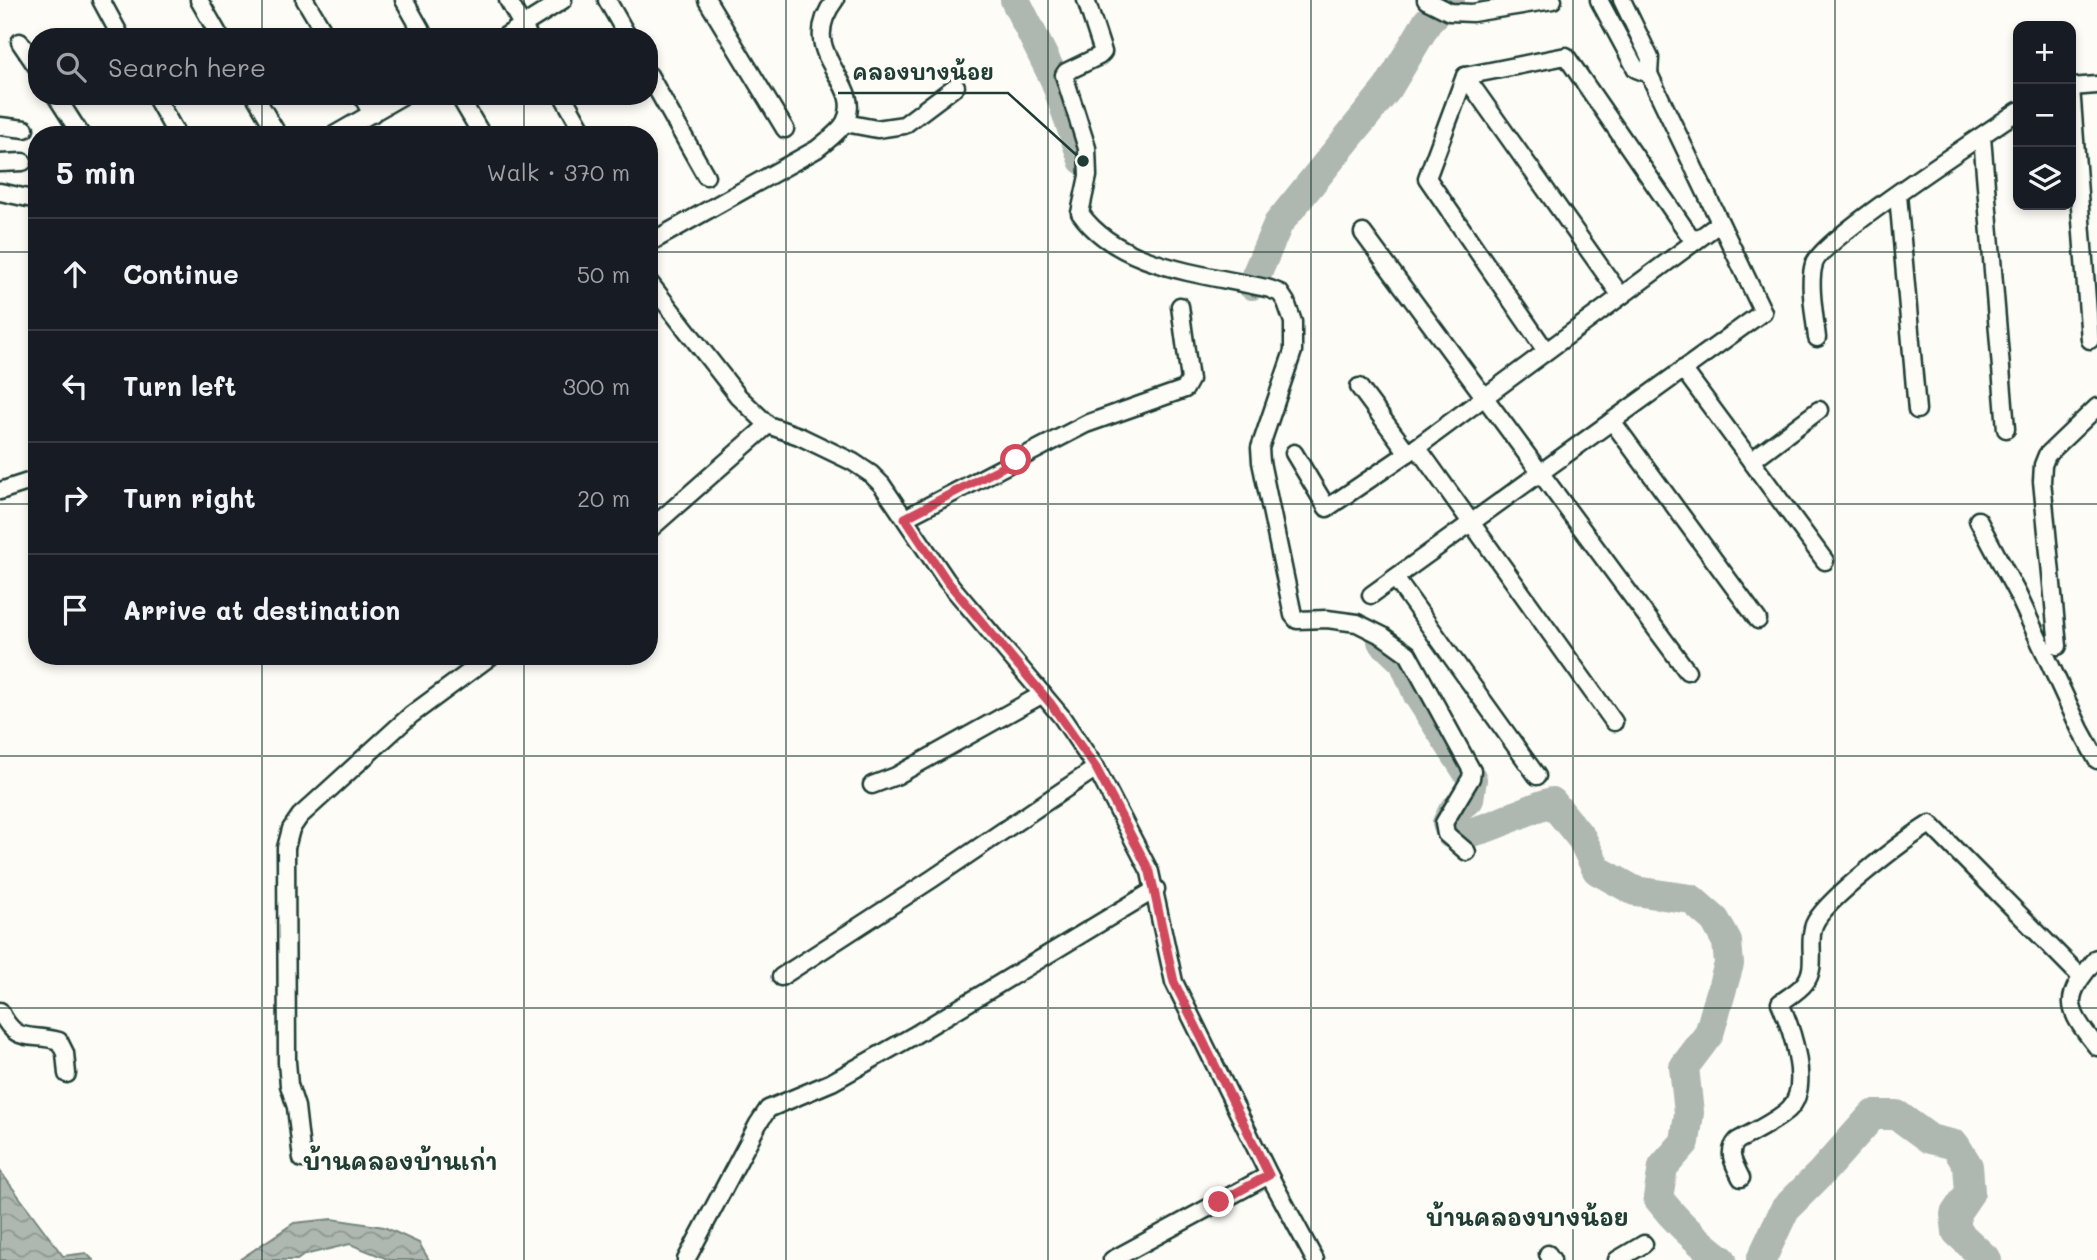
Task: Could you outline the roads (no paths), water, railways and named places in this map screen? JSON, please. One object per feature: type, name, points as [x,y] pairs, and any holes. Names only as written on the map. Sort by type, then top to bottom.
[{"type":"street","points":[[101,0],[116,28]]},
{"type":"street","points":[[198,0],[215,28]]},
{"type":"street","points":[[305,0],[322,28]]},
{"type":"street","points":[[404,0],[420,28]]},
{"type":"street","points":[[508,0],[524,28]]},
{"type":"street","points":[[530,28],[563,0]]},
{"type":"street","points":[[607,0],[623,28]]},
{"type":"street","points":[[708,0],[785,129]]},
{"type":"street","points":[[658,238],[817,149],[845,123],[847,99],[821,42],[820,27],[825,13],[835,0]]},
{"type":"street","points":[[1086,0],[1104,52],[1064,75],[1087,148],[1088,176],[1080,213],[1106,240],[1136,256],[1156,264],[1270,289],[1280,293],[1286,302],[1293,322],[1293,351],[1259,448],[1293,615],[1297,620],[1327,619],[1357,623],[1408,653],[1472,771],[1471,778],[1444,823],[1446,834],[1467,852]]},
{"type":"street","points":[[1427,1],[1450,12],[1472,13],[1553,0]]},
{"type":"street","points":[[1600,0],[1636,69],[1649,74]]},
{"type":"street","points":[[1371,595],[1763,312],[1649,74],[1650,58],[1622,0]]},
{"type":"street","points":[[20,42],[28,54]]},
{"type":"street","points":[[1465,76],[1566,55],[1694,242]]},
{"type":"street","points":[[1465,76],[1620,296]]},
{"type":"street","points":[[1465,76],[1427,177],[1546,351]]},
{"type":"street","points":[[2076,87],[2097,85]]},
{"type":"street","points":[[845,123],[877,129],[904,125],[956,86]]},
{"type":"street","points":[[658,91],[706,176]]},
{"type":"street","points":[[62,105],[76,126]]},
{"type":"street","points":[[160,105],[172,126]]},
{"type":"street","points":[[261,105],[273,126]]},
{"type":"street","points":[[367,105],[372,114]]},
{"type":"street","points":[[350,126],[387,105]]},
{"type":"street","points":[[464,105],[477,126]]},
{"type":"street","points":[[568,105],[580,126]]},
{"type":"street","points":[[1817,338],[1812,275],[1814,261],[1842,234],[2013,115]]},
{"type":"street","points":[[0,125],[28,131]]},
{"type":"street","points":[[1982,137],[2006,429]]},
{"type":"street","points":[[2076,147],[2090,340]]},
{"type":"street","points":[[0,163],[28,161]]},
{"type":"street","points":[[0,192],[28,198]]},
{"type":"street","points":[[1898,195],[1917,410]]},
{"type":"street","points":[[1294,453],[1327,508],[1412,450],[1720,223]]},
{"type":"street","points":[[1363,233],[1687,671]]},
{"type":"street","points":[[658,294],[738,396],[768,425],[799,436],[853,462],[882,485],[947,581],[1043,694],[1096,768],[1146,860],[1156,889],[1174,982],[1269,1175],[1315,1260]]},
{"type":"street","points":[[905,518],[1086,424],[1185,389],[1190,380],[1180,306]]},
{"type":"street","points":[[1684,369],[1825,561]]},
{"type":"street","points":[[1359,387],[1470,522],[1614,722]]},
{"type":"street","points":[[2058,646],[2042,481],[2043,465],[2055,446],[2097,407]]},
{"type":"street","points":[[1751,461],[1819,410]]},
{"type":"street","points":[[1612,421],[1758,620]]},
{"type":"street","points":[[658,522],[768,425]]},
{"type":"street","points":[[0,491],[28,482]]},
{"type":"street","points":[[1978,520],[2018,595],[2097,760]]},
{"type":"street","points":[[1395,578],[1537,776]]},
{"type":"street","points":[[302,1159],[287,1062],[286,848],[291,829],[300,816],[384,738],[479,665]]},
{"type":"street","points":[[872,785],[907,770],[1043,694]]},
{"type":"street","points":[[781,977],[1096,768]]},
{"type":"street","points":[[1741,1178],[1731,1155],[1732,1147],[1737,1141],[1790,1109],[1799,1088],[1794,1035],[1780,1003],[1808,979],[1814,925],[1824,911],[1888,853],[1930,824],[2081,976]]},
{"type":"street","points":[[686,1260],[768,1109],[780,1101],[832,1082],[1156,889]]},
{"type":"street","points":[[2097,958],[2081,976],[2070,1001],[2078,1024],[2097,1046]]},
{"type":"street","points":[[0,1011],[11,1030],[23,1037],[45,1036],[59,1041],[65,1053],[67,1074]]},
{"type":"street","points":[[1112,1260],[1269,1175]]},
{"type":"street","points":[[1617,1260],[1644,1244]]},
{"type":"water","points":[[0,1171],[63,1256],[86,1253],[93,1260],[0,1260]]},
{"type":"water","points":[[332,1219],[384,1227],[419,1243],[429,1260],[390,1260],[350,1244],[304,1255],[297,1260],[239,1260],[294,1223]]},
{"type":"waterway","points":[[1015,0],[1055,80],[1083,160]]},
{"type":"waterway","points":[[1252,285],[1278,224],[1388,88],[1428,21],[1450,0]]},
{"type":"waterway","points":[[1382,641],[1404,662],[1418,695],[1472,779],[1469,799],[1453,811],[1447,823],[1451,834],[1489,827],[1552,802],[1582,839],[1597,870],[1635,891],[1691,899],[1715,920],[1727,942],[1729,964],[1709,1034],[1684,1067],[1689,1113],[1685,1142],[1663,1167],[1658,1198],[1672,1216],[1722,1260]]},
{"type":"waterway","points":[[1761,1260],[1785,1209],[1873,1115],[1897,1115],[1930,1139],[1955,1145],[1968,1166],[1970,1192],[1955,1214],[1957,1232],[1987,1260]]},
{"type":"place","name":"คลองบางน้อย","points":[[1083,161]]},
{"type":"district","name":"บ้านคลองบ้านเก่า","points":[[400,1161]]},
{"type":"district","name":"บ้านคลองบางน้อย","points":[[1527,1217]]}]
